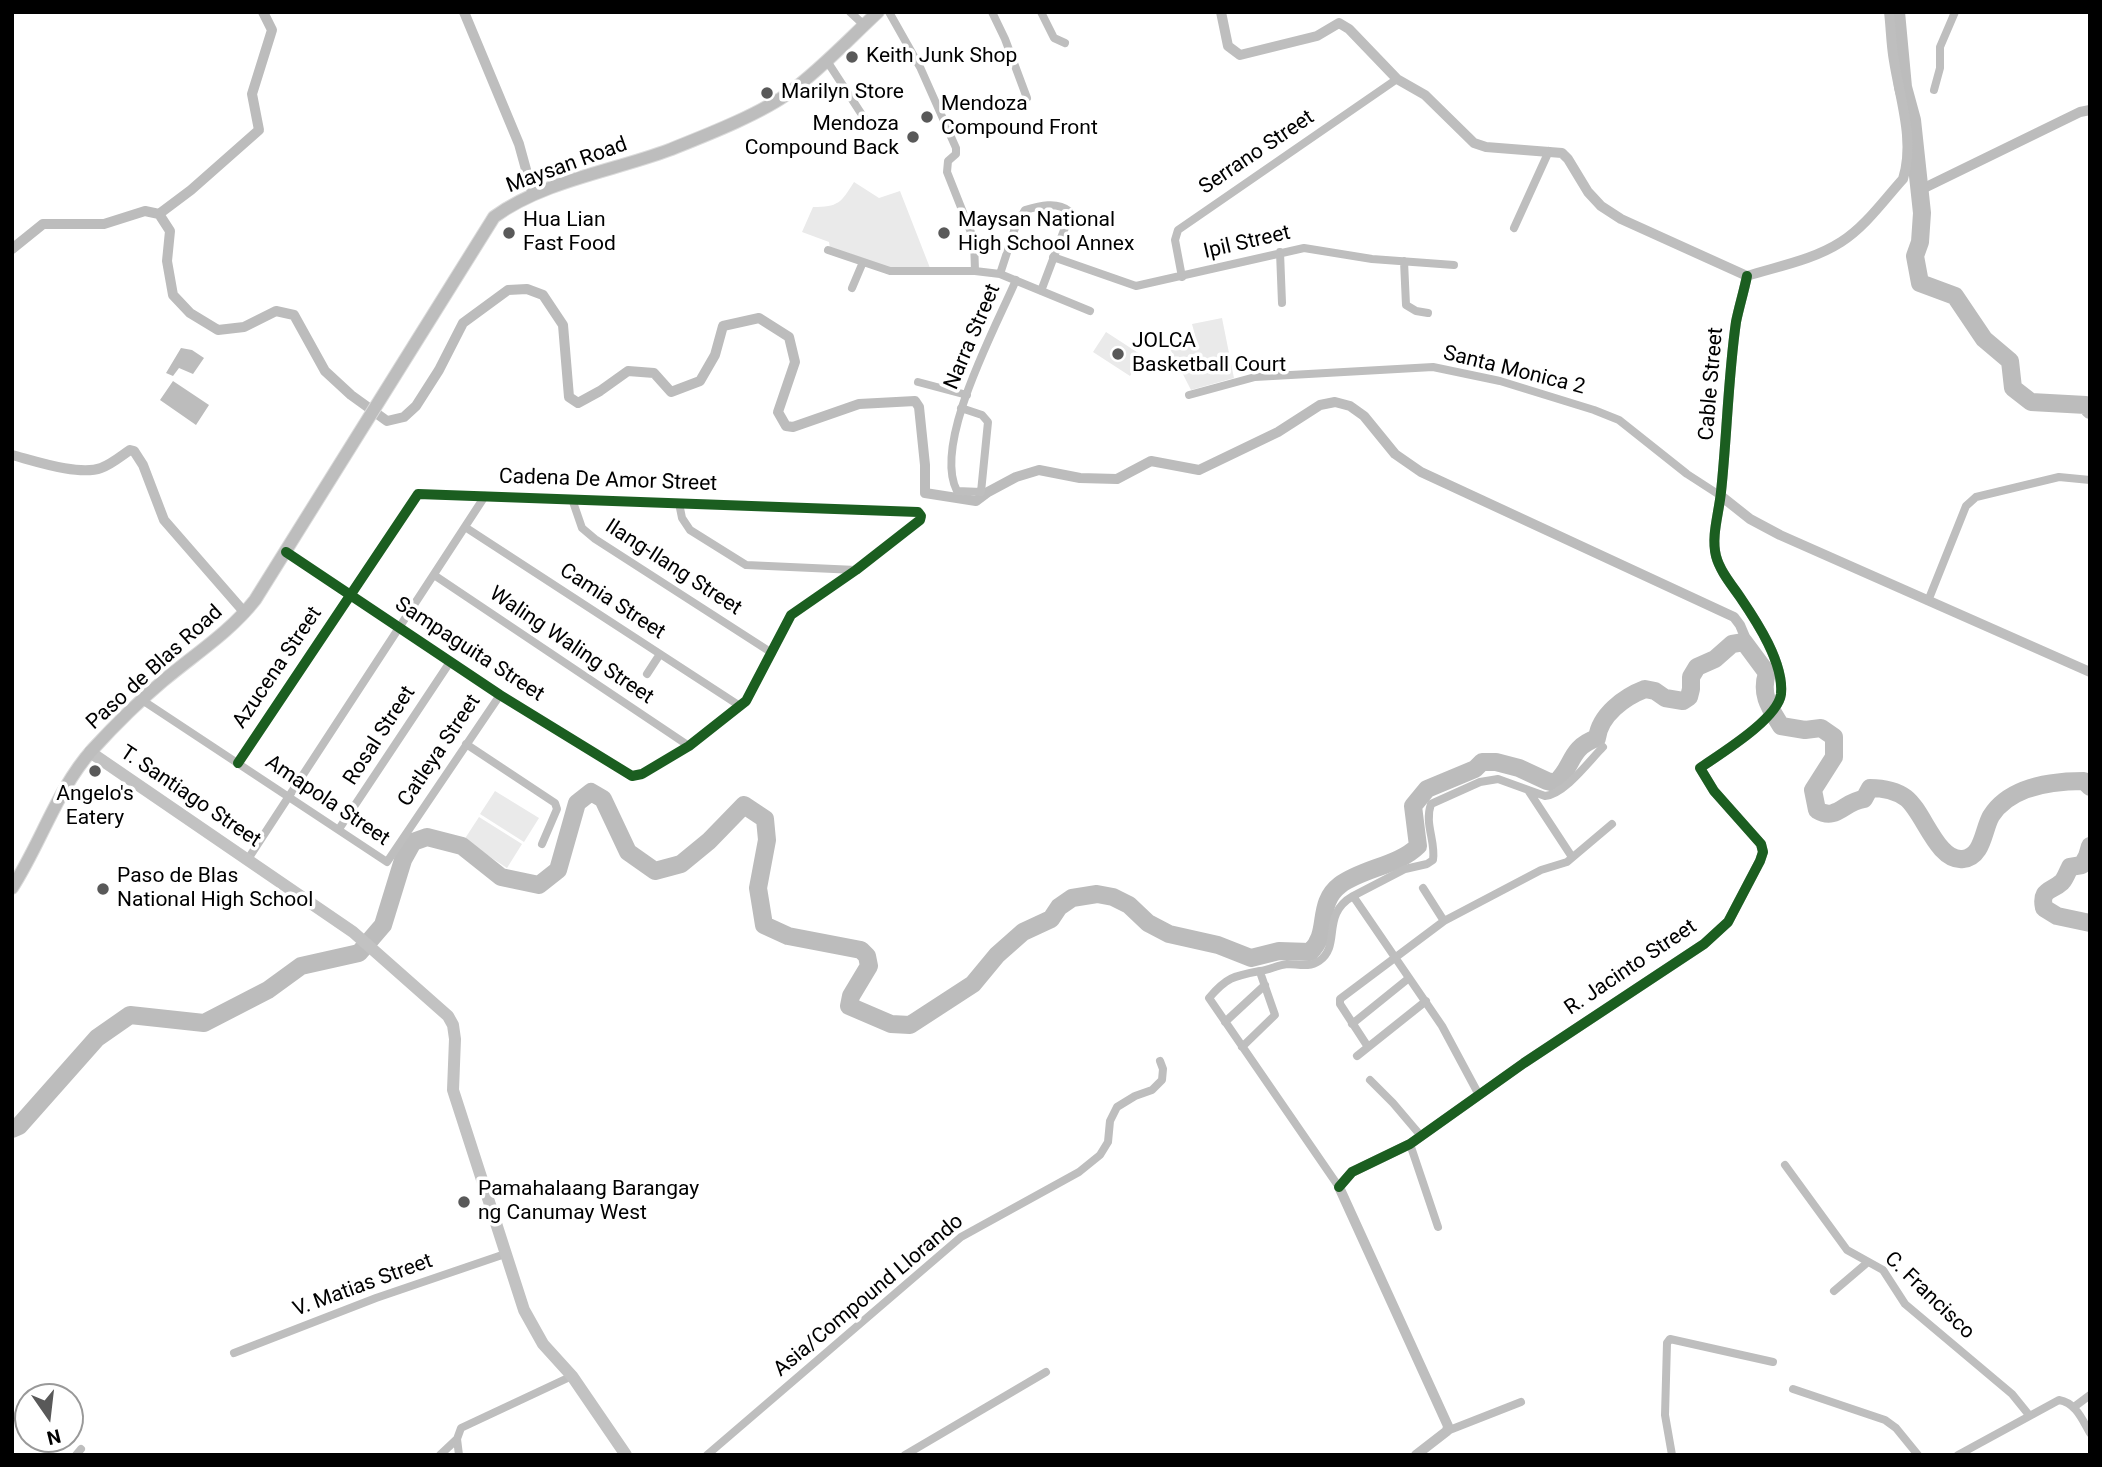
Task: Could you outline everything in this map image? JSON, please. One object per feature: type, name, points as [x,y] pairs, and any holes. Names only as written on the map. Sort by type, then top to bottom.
[{"type":"main road","name":"Maysan Road","points":[[286,552],[494,217],[533,193],[670,149],[759,110],[788,93],[828,62],[878,12]]},
{"type":"main road","name":"Paso de Blas Road","points":[[12,888],[28,863],[61,795],[90,752],[142,700],[227,632],[245,613],[286,552]]},
{"type":"main road","name":"T. Santiago Street","points":[[90,752],[353,932],[442,1008],[453,1025],[455,1039],[453,1090],[505,1254],[530,1322],[543,1344],[572,1377],[626,1455]]},
{"type":"street","points":[[464,12],[519,144],[533,193]]},
{"type":"street","points":[[850,12],[864,25]]},
{"type":"street","points":[[889,12],[920,67],[956,148],[956,154],[948,161],[947,172],[974,240],[975,271]]},
{"type":"street","points":[[992,12],[1027,98]]},
{"type":"street","points":[[1041,12],[1054,38],[1065,43]]},
{"type":"street","points":[[1221,12],[1228,46],[1240,55],[1317,36],[1339,23],[1349,29],[1397,79],[1425,95],[1479,146],[1562,153],[1588,192],[1601,206],[1621,219],[1747,275],[1811,257],[1842,242],[1903,179],[1907,132],[1893,57],[1889,12]]},
{"type":"street","points":[[1934,90],[1940,68],[1940,47],[1955,12]]},
{"type":"street","points":[[828,62],[866,121]]},
{"type":"street","name":"Serrano Street","points":[[1182,277],[1175,240],[1178,230],[1397,79]]},
{"type":"street","points":[[1514,228],[1549,151]]},
{"type":"street","points":[[1000,274],[1015,228],[1025,210],[1059,205],[1069,211],[1069,217],[1041,291]]},
{"type":"street","name":"Ipil Street","points":[[1053,257],[1136,286],[1280,252],[1316,248],[1372,259],[1454,265]]},
{"type":"street","points":[[828,250],[890,271],[975,271],[1000,274],[1090,311]]},
{"type":"street","points":[[1280,252],[1282,303]]},
{"type":"street","points":[[1404,261],[1406,305],[1416,312],[1428,313]]},
{"type":"street","points":[[852,288],[863,262]]},
{"type":"street","name":"Cable Street","points":[[1721,496],[1737,321],[1747,275]]},
{"type":"street","name":"Narra Street","points":[[961,408],[982,415],[988,422],[981,492],[957,491],[954,488],[952,436],[961,408],[1016,280]]},
{"type":"street","name":"Santa Monica 2","points":[[1189,395],[1255,377],[1433,367],[1453,370],[1500,381],[1619,420],[1687,474],[1721,496]]},
{"type":"street","points":[[918,382],[967,395]]},
{"type":"street","points":[[12,455],[94,470],[104,467],[130,450],[134,451],[143,466],[164,520],[245,613]]},
{"type":"street","points":[[1928,601],[1970,500],[2059,477],[2090,480]]},
{"type":"street","name":"Cadena De Amor Street","points":[[350,594],[418,494],[918,512],[920,520],[856,570]]},
{"type":"street","points":[[248,859],[485,496]]},
{"type":"street","points":[[1721,496],[1764,528],[2090,672]]},
{"type":"street","name":"R. Jacinto Street","points":[[1339,1187],[1352,1172],[1364,1164],[1410,1144],[1479,1094],[1704,944],[1728,922],[1741,901],[1763,852],[1760,844],[1714,790],[1700,768],[1753,731],[1777,704],[1781,695],[1780,672],[1752,614],[1723,572],[1716,555],[1715,537],[1721,496]]},
{"type":"street","name":"Ilang-Ilang Street","points":[[572,499],[582,528],[772,653]]},
{"type":"street","points":[[679,503],[682,518],[690,530],[746,565],[856,570]]},
{"type":"street","name":"Camia Street","points":[[465,527],[740,706]]},
{"type":"street","name":"Sampaguita Street","points":[[286,552],[500,695],[632,776],[642,775],[689,746]]},
{"type":"street","points":[[689,746],[750,696],[791,615],[856,570]]},
{"type":"street","name":"Waling Waling Street","points":[[434,575],[689,746]]},
{"type":"street","name":"Azucena Street","points":[[238,763],[350,594]]},
{"type":"street","points":[[647,674],[660,654]]},
{"type":"street","name":"Rosal Street","points":[[340,829],[450,662]]},
{"type":"street","name":"Catleya Street","points":[[387,862],[500,695]]},
{"type":"street","name":"Amapola Street","points":[[142,700],[387,862]]},
{"type":"street","points":[[466,744],[555,803],[556,809],[542,844]]},
{"type":"street","points":[[1447,1431],[1446,1420],[1339,1187],[1209,998],[1229,978],[1285,964],[1308,965],[1321,960],[1330,945],[1331,926],[1341,903],[1405,869],[1433,860],[1428,822],[1431,804],[1488,780],[1498,779],[1545,796],[1551,795],[1603,747]]},
{"type":"street","points":[[1526,788],[1572,857]]},
{"type":"street","points":[[1368,1047],[1340,1004],[1340,999],[1444,921],[1541,870],[1567,862],[1612,824]]},
{"type":"street","points":[[1423,888],[1444,921]]},
{"type":"street","points":[[1353,896],[1442,1026],[1479,1094]]},
{"type":"street","points":[[1242,1046],[1276,1015],[1260,972]]},
{"type":"street","points":[[1352,1024],[1409,978]]},
{"type":"street","points":[[1225,1022],[1265,985]]},
{"type":"street","points":[[1357,1056],[1426,1001]]},
{"type":"street","name":"Asia/Compound Llorando","points":[[707,1455],[961,1237],[1079,1172],[1100,1155],[1108,1142],[1110,1121],[1117,1107],[1152,1090],[1162,1080],[1163,1069],[1160,1061]]},
{"type":"street","points":[[1370,1080],[1421,1136]]},
{"type":"street","points":[[1410,1144],[1438,1227]]},
{"type":"street","name":"C. Francisco","points":[[1784,1165],[1842,1244],[1856,1256],[1883,1270],[1905,1304],[2012,1394],[2029,1415]]},
{"type":"street","name":"V. Matias Street","points":[[234,1353],[376,1298],[505,1254]]},
{"type":"street","points":[[1834,1292],[1868,1262]]},
{"type":"street","points":[[1672,1455],[1665,1415],[1667,1343],[1670,1339],[1773,1362]]},
{"type":"street","points":[[905,1455],[1045,1372]]},
{"type":"street","points":[[440,1455],[457,1439],[461,1428],[572,1377]]},
{"type":"street","points":[[1793,1389],[1885,1420],[1896,1428],[1918,1455]]},
{"type":"street","points":[[2074,1408],[2090,1395]]},
{"type":"street","points":[[1958,1455],[2059,1400],[2066,1401],[2074,1408],[2090,1433]]},
{"type":"street","points":[[1416,1455],[1447,1431],[1521,1402]]},
{"type":"street","points":[[457,1439],[459,1455]]},
{"type":"shaded area","points":[[854,182],[879,198],[900,191],[930,268],[891,268],[830,248],[829,242],[802,232],[813,207],[834,205],[846,195]]},
{"type":"shaded area","points":[[1222,318],[1234,378],[1191,390],[1167,343],[1195,335],[1192,324]]},
{"type":"shaded area","name":"JOLCA Basketball Court","points":[[1106,332],[1143,356],[1130,376],[1093,352]]},
{"type":"shaded area","points":[[181,348],[192,350],[204,358],[193,374],[179,368],[173,376],[166,373]]},
{"type":"shaded area","points":[[173,381],[209,405],[196,425],[160,400]]},
{"type":"shaded area","points":[[495,791],[539,818],[524,842],[480,814]]},
{"type":"shaded area","points":[[479,817],[522,844],[507,868],[464,840]]},
{"type":"waterway","points":[[159,214],[191,190],[259,130],[252,94],[272,30],[263,12]]},
{"type":"waterway","points":[[1896,12],[1903,87],[1912,120],[1922,213],[1920,242],[1915,256],[1920,283],[1955,296],[1984,339],[2010,361],[2013,388],[2031,402],[2086,405],[2090,410]]},
{"type":"waterway","points":[[1918,191],[2080,112],[2090,110]]},
{"type":"waterway","points":[[12,249],[43,224],[104,224],[145,211],[159,214],[170,231],[167,261],[173,295],[190,313],[218,330],[244,327],[276,311],[294,315],[325,371],[351,395],[387,421],[404,417],[416,406],[439,370],[463,323],[508,290],[527,289],[543,295],[563,325],[569,397],[578,403],[628,371],[654,373],[671,392],[700,381],[715,355],[723,326],[759,318],[789,337],[795,362],[778,412],[786,426],[793,427],[859,404],[915,401],[919,407],[925,493],[976,501],[1016,477],[1039,470],[1080,478],[1117,479],[1151,461],[1199,470],[1278,432],[1320,405],[1335,402],[1350,406],[1364,416],[1395,454],[1421,472],[1734,617],[1751,651]]},
{"type":"waterway","points":[[12,1129],[19,1126],[97,1038],[130,1015],[204,1023],[268,990],[301,966],[359,953],[383,925],[403,860],[413,842],[427,837],[462,846],[501,877],[539,885],[558,870],[577,803],[591,792],[603,799],[628,852],[655,871],[681,864],[709,841],[744,805],[765,819],[767,840],[758,888],[764,925],[788,936],[861,950],[867,956],[869,966],[851,996],[849,1006],[891,1024],[910,1025],[973,984],[997,955],[1023,932],[1051,919],[1059,907],[1072,898],[1097,894],[1113,897],[1129,905],[1148,923],[1169,934],[1218,945],[1251,958],[1279,951],[1310,952],[1320,936],[1328,901],[1340,885],[1401,858],[1418,846],[1413,806],[1427,789],[1475,769],[1482,762],[1496,762],[1519,768],[1555,783],[1566,771],[1576,752],[1597,738],[1608,714],[1621,702],[1645,689],[1655,691],[1665,698],[1683,701],[1689,697],[1691,677],[1697,667],[1715,659],[1732,644],[1744,642],[1767,673],[1765,695],[1781,726],[1805,730],[1821,728],[1834,737],[1834,757],[1813,790],[1817,810],[1824,813],[1830,814],[1864,799],[1870,788],[1893,791],[1913,805],[1946,853],[1963,859],[1970,857],[1979,848],[1991,816],[2009,798],[2033,787],[2059,782],[2084,781],[2090,787]]},
{"type":"waterway","points":[[2090,846],[2082,865],[2070,867],[2062,882],[2045,894],[2043,902],[2044,908],[2057,916],[2090,923]]},
{"type":"cycle path","points":[[1339,1187],[1352,1172],[1410,1144],[1524,1063],[1704,944],[1728,922],[1760,861],[1763,852],[1761,844],[1714,791],[1700,768],[1759,725],[1770,714],[1781,694],[1781,682],[1774,656],[1754,618],[1723,572],[1715,548],[1733,343],[1747,276]]},
{"type":"cycle path","points":[[238,763],[418,494],[918,512],[921,516],[920,520],[856,570],[791,615],[746,701],[689,746],[642,774],[632,776],[500,695],[286,552]]},
{"type":"place","name":"Keith Junk Shop","points":[[852,57]]},
{"type":"place","name":"Marilyn Store","points":[[767,93]]},
{"type":"place","name":"Mendoza Compound Front","points":[[927,117]]},
{"type":"place","name":"Mendoza Compound Back","points":[[913,137]]},
{"type":"place","name":"Hua Lian Fast Food","points":[[509,233]]},
{"type":"place","name":"Maysan National High School Annex","points":[[944,233]]},
{"type":"place","name":"JOLCA Basketball Court","points":[[1118,354]]},
{"type":"place","name":"Angelo's Eatery","points":[[95,771]]},
{"type":"place","name":"Paso de Blas National High School","points":[[103,889]]},
{"type":"place","name":"Pamahalaang Barangay ng Canumay West","points":[[464,1202]]}]
